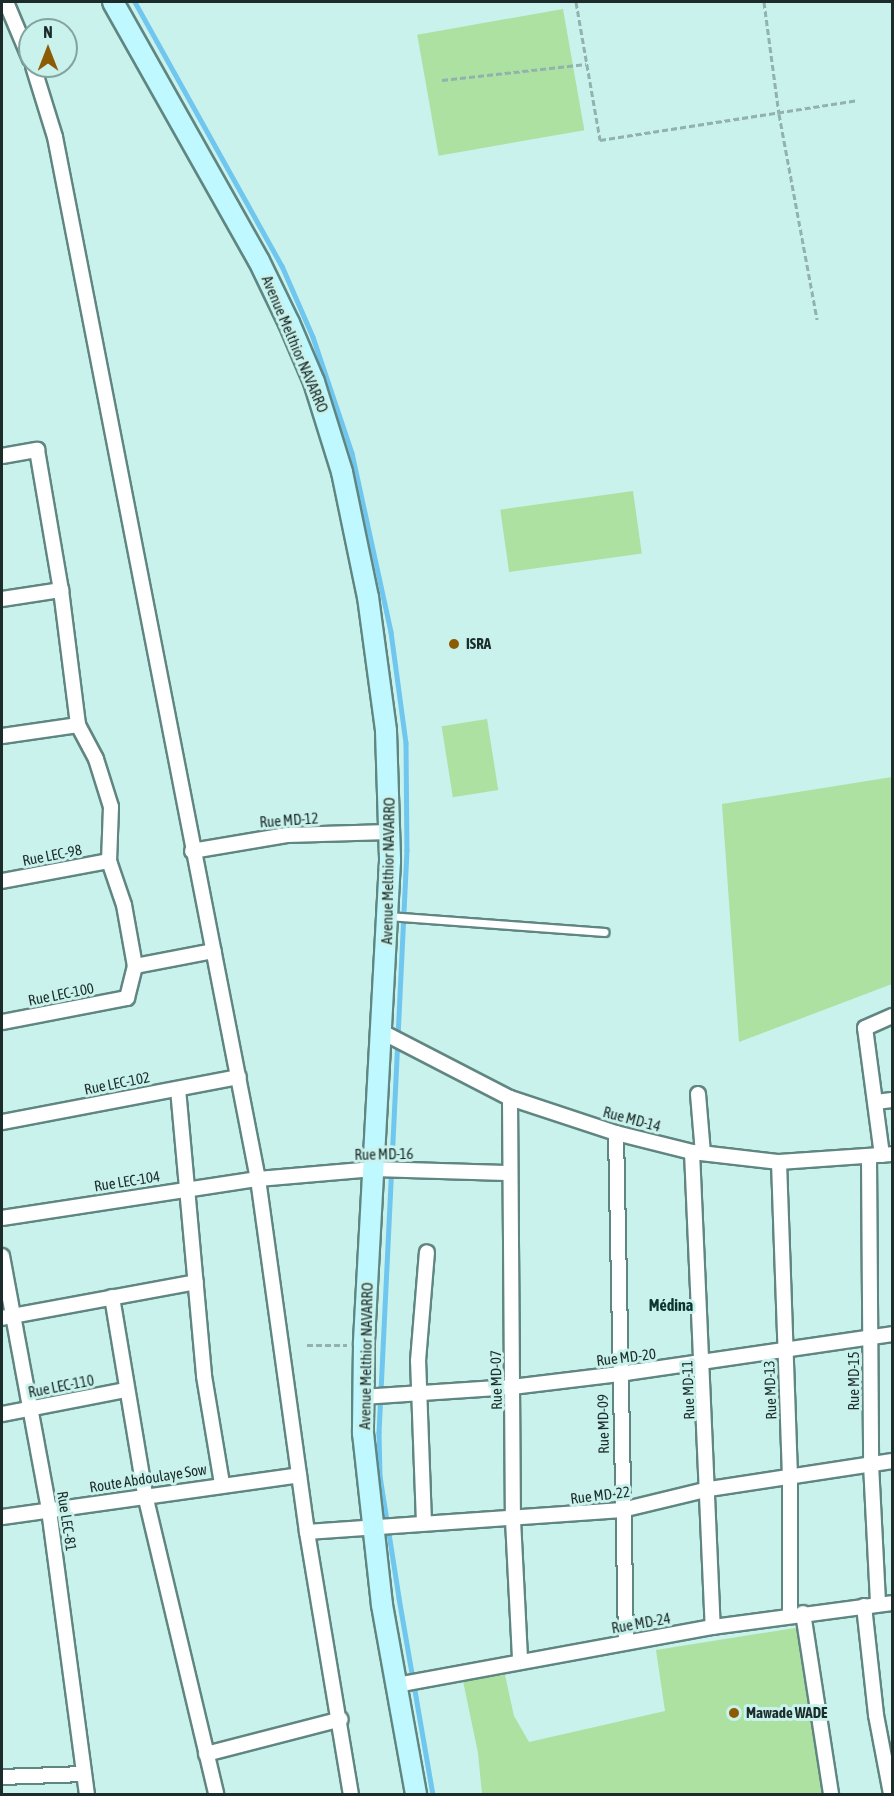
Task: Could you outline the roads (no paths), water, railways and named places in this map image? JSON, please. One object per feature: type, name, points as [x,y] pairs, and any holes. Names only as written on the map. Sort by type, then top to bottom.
[{"type":"street","points":[[6,2],[18,30]]},
{"type":"street","name":"Avenue Melthior NAVARRO","points":[[113,2],[274,290],[323,410],[352,515],[368,597],[386,731],[389,832],[388,916],[362,1397],[371,1528],[416,1794]]},
{"type":"street","points":[[37,78],[55,137],[192,851],[214,951],[258,1179],[307,1532],[341,1719],[351,1794]]},
{"type":"street","points":[[2,456],[37,450],[61,590],[78,725],[96,759],[111,807],[109,861],[124,905],[135,966],[214,951]]},
{"type":"street","points":[[2,599],[61,590]]},
{"type":"street","points":[[2,736],[78,725]]},
{"type":"street","name":"Rue MD-12","points":[[192,851],[287,835],[389,832]]},
{"type":"street","name":"Rue LEC-98","points":[[2,881],[109,861]]},
{"type":"street","name":"Rue LEC-100","points":[[2,1022],[128,998],[135,966]]},
{"type":"street","name":"Rue MD-15","points":[[891,1794],[876,1715],[871,1605],[871,1337],[881,1155],[865,1028],[892,1016]]},
{"type":"street","name":"Rue MD-14","points":[[382,1032],[510,1098],[616,1134],[697,1152],[779,1162],[881,1155]]},
{"type":"street","name":"Rue LEC-102","points":[[2,1122],[239,1077]]},
{"type":"street","points":[[178,1089],[189,1188],[204,1376],[222,1484]]},
{"type":"street","name":"Rue MD-11","points":[[698,1094],[697,1152],[713,1627]]},
{"type":"street","name":"Rue MD-07","points":[[510,1098],[513,1521],[520,1660]]},
{"type":"street","points":[[876,1102],[892,1100]]},
{"type":"street","name":"Rue MD-09","points":[[616,1134],[621,1510],[626,1642]]},
{"type":"street","name":"Rue MD-13","points":[[779,1162],[797,1614],[831,1794]]},
{"type":"street","name":"Rue MD-16","points":[[258,1179],[374,1169],[510,1173]]},
{"type":"street","name":"Rue LEC-104","points":[[2,1218],[258,1179]]},
{"type":"street","points":[[424,1523],[418,1394],[427,1251]]},
{"type":"street","name":"Rue LEC-81","points":[[2,1256],[7,1317],[30,1410],[49,1510],[87,1794]]},
{"type":"street","points":[[7,1317],[196,1282]]},
{"type":"street","points":[[112,1297],[145,1495],[216,1794]]},
{"type":"street","name":"Rue MD-20","points":[[362,1397],[512,1387],[704,1364],[892,1334]]},
{"type":"street","name":"Rue LEC-110","points":[[2,1414],[126,1390]]},
{"type":"street","name":"Rue MD-22","points":[[307,1532],[424,1523],[513,1521],[621,1510],[709,1489],[892,1461]]},
{"type":"street","name":"Route Abdoulaye Sow","points":[[2,1517],[222,1484],[299,1475]]},
{"type":"street","name":"Rue MD-24","points":[[396,1685],[520,1660],[713,1627],[892,1603]]},
{"type":"street","points":[[206,1754],[341,1719]]},
{"type":"street","points":[[2,1777],[84,1774]]},
{"type":"lane","points":[[388,916],[604,932]]},
{"type":"waterway","points":[[135,2],[282,266],[313,337],[352,453],[391,632],[406,743],[407,850],[379,1432],[380,1476],[433,1794]]},
{"type":"place","name":"ISRA","points":[[454,644]]},
{"type":"place","name":"Mawade WADE","points":[[734,1713]]},
{"type":"district","name":"Médina","points":[[671,1305]]}]
